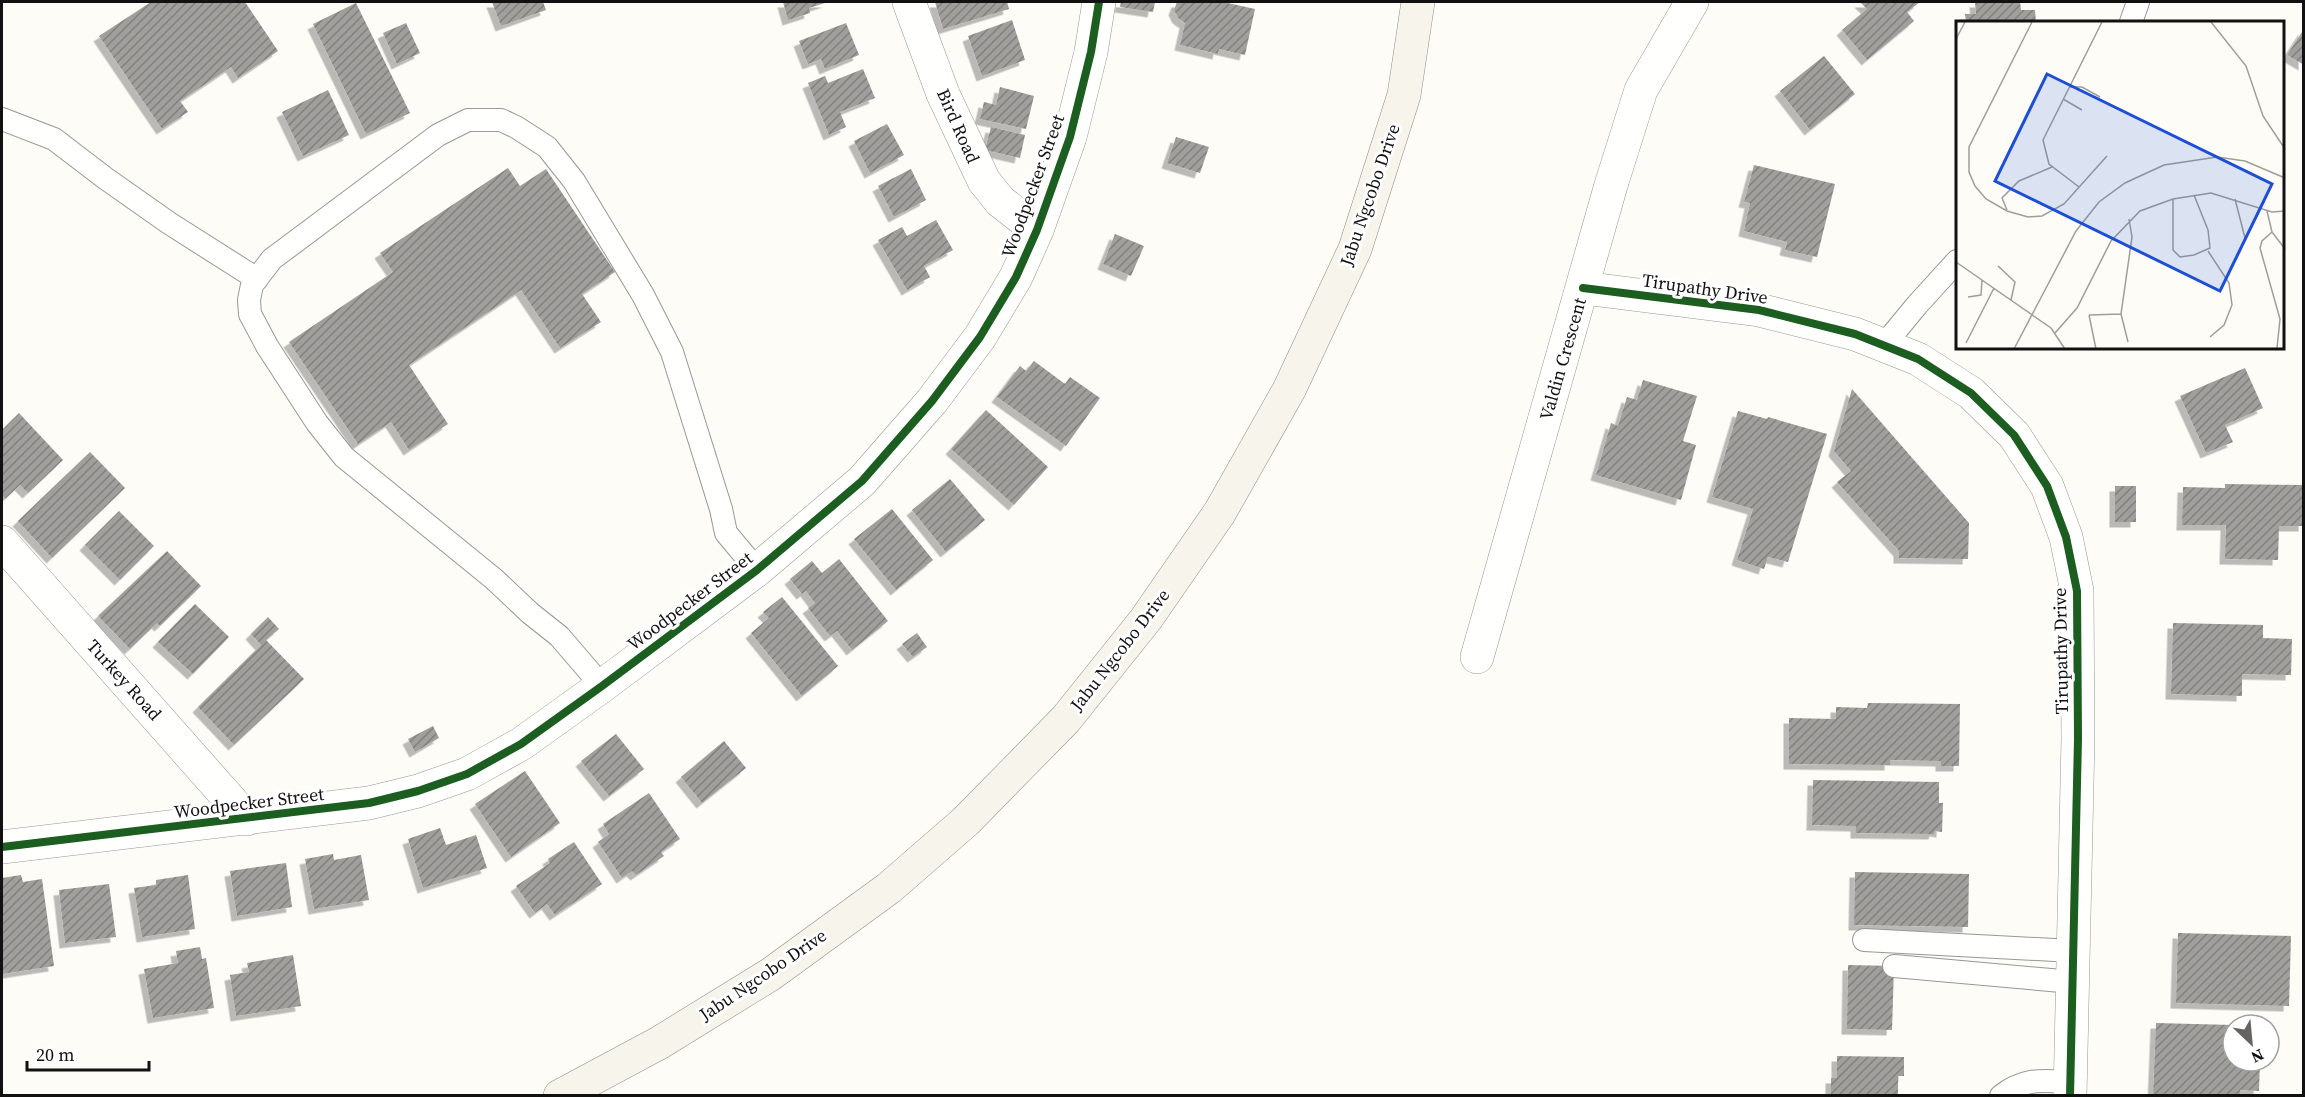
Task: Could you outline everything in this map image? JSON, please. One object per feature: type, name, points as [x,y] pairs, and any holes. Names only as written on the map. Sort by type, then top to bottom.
[{"type":"main road","name":"Jabu Ngcobo Drive","points":[[560,1095],[659,1043],[771,974],[889,888],[966,821],[1065,719],[1146,620],[1220,512],[1283,400],[1355,249],[1404,95],[1418,2]]},
{"type":"street","name":"Bird Road","points":[[909,2],[943,94],[984,181],[1000,201],[1037,230]]},
{"type":"street","name":"Woodpecker Street","points":[[2,848],[369,803],[418,791],[467,774],[520,744],[757,570],[862,481],[932,401],[980,338],[1016,277],[1037,230],[1070,137],[1091,52],[1099,2]]},
{"type":"street","name":"Valdin Crescent","points":[[1477,657],[1611,185],[1641,90],[1692,2]]},
{"type":"street","name":"Tirupathy Drive","points":[[1583,288],[1759,310],[1855,334],[1918,359],[1971,393],[2014,435],[2047,486],[2066,537],[2077,591],[2078,739],[2071,1089]]},
{"type":"street","name":"Turkey Road","points":[[2,542],[247,819]]},
{"type":"lane","points":[[2131,21],[2138,2]]},
{"type":"lane","points":[[2,119],[54,139],[169,223],[257,279]]},
{"type":"lane","points":[[602,686],[559,636],[530,613],[494,579],[344,457],[317,423],[267,346],[250,314],[249,300],[252,285],[272,258],[438,135],[468,120],[501,120],[516,127],[547,147],[574,182],[643,295],[672,352],[721,509],[726,533],[757,570]]},
{"type":"lane","points":[[1884,345],[1956,262]]},
{"type":"lane","points":[[1864,940],[2073,966]]},
{"type":"lane","points":[[1894,966],[2073,966]]},
{"type":"lane","points":[[2001,1095],[2031,1080],[2071,1089]]},
{"type":"building","points":[[151,2],[245,2],[278,51],[238,78],[231,67],[180,101],[188,112],[162,129],[99,36]]},
{"type":"building","points":[[492,2],[543,2],[546,10],[501,26]]},
{"type":"building","points":[[783,2],[828,2],[809,8],[810,13],[788,20]]},
{"type":"building","points":[[935,2],[1007,2],[1009,9],[943,29]]},
{"type":"building","points":[[1121,2],[1155,2],[1153,12],[1120,7]]},
{"type":"building","points":[[1177,2],[1223,2],[1255,9],[1245,55],[1219,49],[1218,54],[1180,45],[1185,23],[1178,18],[1174,10]]},
{"type":"building","points":[[1860,2],[1920,2],[1907,12],[1914,21],[1867,60],[1842,30],[1867,9]]},
{"type":"building","points":[[1975,2],[2020,2],[2021,10],[2035,10],[2036,21],[1966,21],[1965,14],[1976,14]]},
{"type":"building","points":[[356,3],[410,113],[366,134],[313,24]]},
{"type":"building","points":[[1012,20],[1025,60],[982,76],[968,36]]},
{"type":"building","points":[[406,23],[420,53],[397,64],[383,33]]},
{"type":"building","points":[[846,23],[859,55],[825,69],[821,59],[808,64],[799,41]]},
{"type":"building","points":[[2304,29],[2304,65],[2287,55]]},
{"type":"building","points":[[1824,56],[1855,94],[1810,130],[1780,91]]},
{"type":"building","points":[[863,69],[875,98],[840,112],[846,127],[829,135],[808,83],[825,76],[828,83]]},
{"type":"building","points":[[1000,87],[1034,96],[1026,129],[980,119],[984,102],[996,105]]},
{"type":"building","points":[[328,90],[349,135],[303,156],[282,112]]},
{"type":"building","points":[[887,124],[904,155],[870,173],[854,141]]},
{"type":"building","points":[[991,127],[1025,135],[1020,158],[985,150]]},
{"type":"building","points":[[1176,137],[1209,147],[1200,173],[1167,163]]},
{"type":"building","points":[[1754,165],[1835,184],[1817,257],[1785,250],[1787,242],[1744,231],[1750,203],[1744,202]]},
{"type":"building","points":[[508,168],[520,186],[546,169],[615,272],[582,294],[601,322],[560,348],[521,290],[409,365],[448,424],[409,450],[391,422],[358,444],[289,342],[393,272],[380,253]]},
{"type":"building","points":[[911,169],[926,200],[894,217],[878,186]]},
{"type":"building","points":[[936,220],[953,250],[924,266],[930,277],[907,290],[878,240],[902,227],[907,236]]},
{"type":"building","points":[[1115,234],[1144,246],[1131,276],[1103,264]]},
{"type":"building","points":[[1034,361],[1065,384],[1070,377],[1100,398],[1066,446],[997,397],[1020,366],[1026,371]]},
{"type":"building","points":[[2245,368],[2263,408],[2225,425],[2233,442],[2206,453],[2180,396]]},
{"type":"building","points":[[1643,380],[1697,396],[1683,441],[1696,445],[1681,500],[1596,475],[1611,423],[1618,426],[1627,397],[1637,400]]},
{"type":"building","points":[[1852,389],[1969,523],[1968,559],[1899,558],[1899,551],[1837,482],[1851,471],[1834,451]]},
{"type":"building","points":[[986,410],[1048,467],[1014,505],[951,449]]},
{"type":"building","points":[[1738,411],[1827,434],[1788,562],[1768,557],[1764,569],[1737,560],[1753,509],[1712,497]]},
{"type":"building","points":[[19,413],[63,460],[28,493],[20,485],[5,499],[2,495],[2,430]]},
{"type":"building","points":[[90,452],[125,488],[52,558],[18,521]]},
{"type":"building","points":[[950,479],[985,520],[946,552],[912,510]]},
{"type":"building","points":[[2225,484],[2304,485],[2304,526],[2279,526],[2278,560],[2225,559],[2226,525],[2182,525],[2183,487],[2225,488]]},
{"type":"building","points":[[2115,486],[2136,486],[2136,522],[2115,522]]},
{"type":"building","points":[[892,509],[933,560],[896,590],[854,539]]},
{"type":"building","points":[[119,511],[154,546],[120,580],[85,545]]},
{"type":"building","points":[[167,551],[201,586],[160,626],[157,623],[130,649],[98,616]]},
{"type":"building","points":[[839,559],[888,621],[852,650],[837,631],[830,636],[808,608],[815,603],[806,591],[802,594],[790,579],[812,561],[822,573]]},
{"type":"building","points":[[782,597],[838,666],[802,696],[751,633],[769,618],[763,612]]},
{"type":"building","points":[[195,604],[229,637],[193,674],[158,642]]},
{"type":"building","points":[[268,617],[279,629],[266,640],[304,679],[234,745],[198,707],[261,645],[251,634]]},
{"type":"building","points":[[2173,623],[2263,625],[2263,638],[2292,639],[2291,675],[2242,674],[2242,696],[2171,694]]},
{"type":"building","points":[[917,633],[927,647],[913,657],[902,644]]},
{"type":"building","points":[[1868,703],[1960,704],[1959,766],[1941,766],[1941,761],[1890,760],[1890,765],[1789,764],[1789,718],[1836,719],[1836,707],[1867,708]]},
{"type":"building","points":[[433,726],[439,738],[415,752],[408,739]]},
{"type":"building","points":[[616,734],[644,769],[609,796],[581,761]]},
{"type":"building","points":[[724,741],[746,768],[702,803],[681,777]]},
{"type":"building","points":[[525,771],[560,823],[511,857],[475,804]]},
{"type":"building","points":[[1813,780],[1939,782],[1939,803],[1943,803],[1942,832],[1935,831],[1934,834],[1856,833],[1856,826],[1812,825]]},
{"type":"building","points":[[649,793],[680,839],[661,852],[664,856],[636,875],[632,871],[622,878],[598,842],[609,834],[603,824]]},
{"type":"building","points":[[440,828],[446,845],[476,835],[487,868],[423,888],[408,839]]},
{"type":"building","points":[[574,842],[602,884],[555,915],[547,904],[535,913],[516,886],[550,863],[548,859]]},
{"type":"building","points":[[333,854],[334,860],[361,855],[369,900],[314,909],[305,859]]},
{"type":"building","points":[[286,863],[292,907],[237,916],[230,871]]},
{"type":"building","points":[[1855,872],[1969,874],[1968,927],[1854,925]]},
{"type":"building","points":[[21,875],[23,882],[42,879],[54,966],[2,974],[2,878]]},
{"type":"building","points":[[188,875],[195,929],[142,937],[134,888],[156,885],[156,880]]},
{"type":"building","points":[[109,884],[116,937],[65,943],[59,890]]},
{"type":"building","points":[[2178,933],[2291,936],[2289,1006],[2176,1003]]},
{"type":"building","points":[[200,947],[202,959],[206,958],[214,1008],[153,1018],[144,969],[178,963],[176,951]]},
{"type":"building","points":[[293,955],[301,1006],[236,1016],[230,975],[249,972],[247,963]]},
{"type":"building","points":[[1848,965],[1894,966],[1892,1030],[1847,1029]]},
{"type":"building","points":[[2156,1023],[2221,1025],[2221,1073],[2260,1073],[2259,1091],[2240,1090],[2240,1096],[2153,1096]]},
{"type":"building","points":[[1837,1056],[1904,1057],[1904,1076],[1898,1076],[1898,1096],[1831,1096],[1831,1078],[1837,1078]]},
{"type":"cycle path","points":[[2,847],[369,803],[418,791],[467,774],[521,744],[757,570],[862,481],[932,401],[980,337],[1016,277],[1037,230],[1070,137],[1091,52],[1099,2]]},
{"type":"cycle path","points":[[1583,288],[1759,310],[1855,334],[1918,359],[1971,393],[2014,435],[2047,486],[2066,537],[2077,591],[2078,739],[2070,1096]]}]
